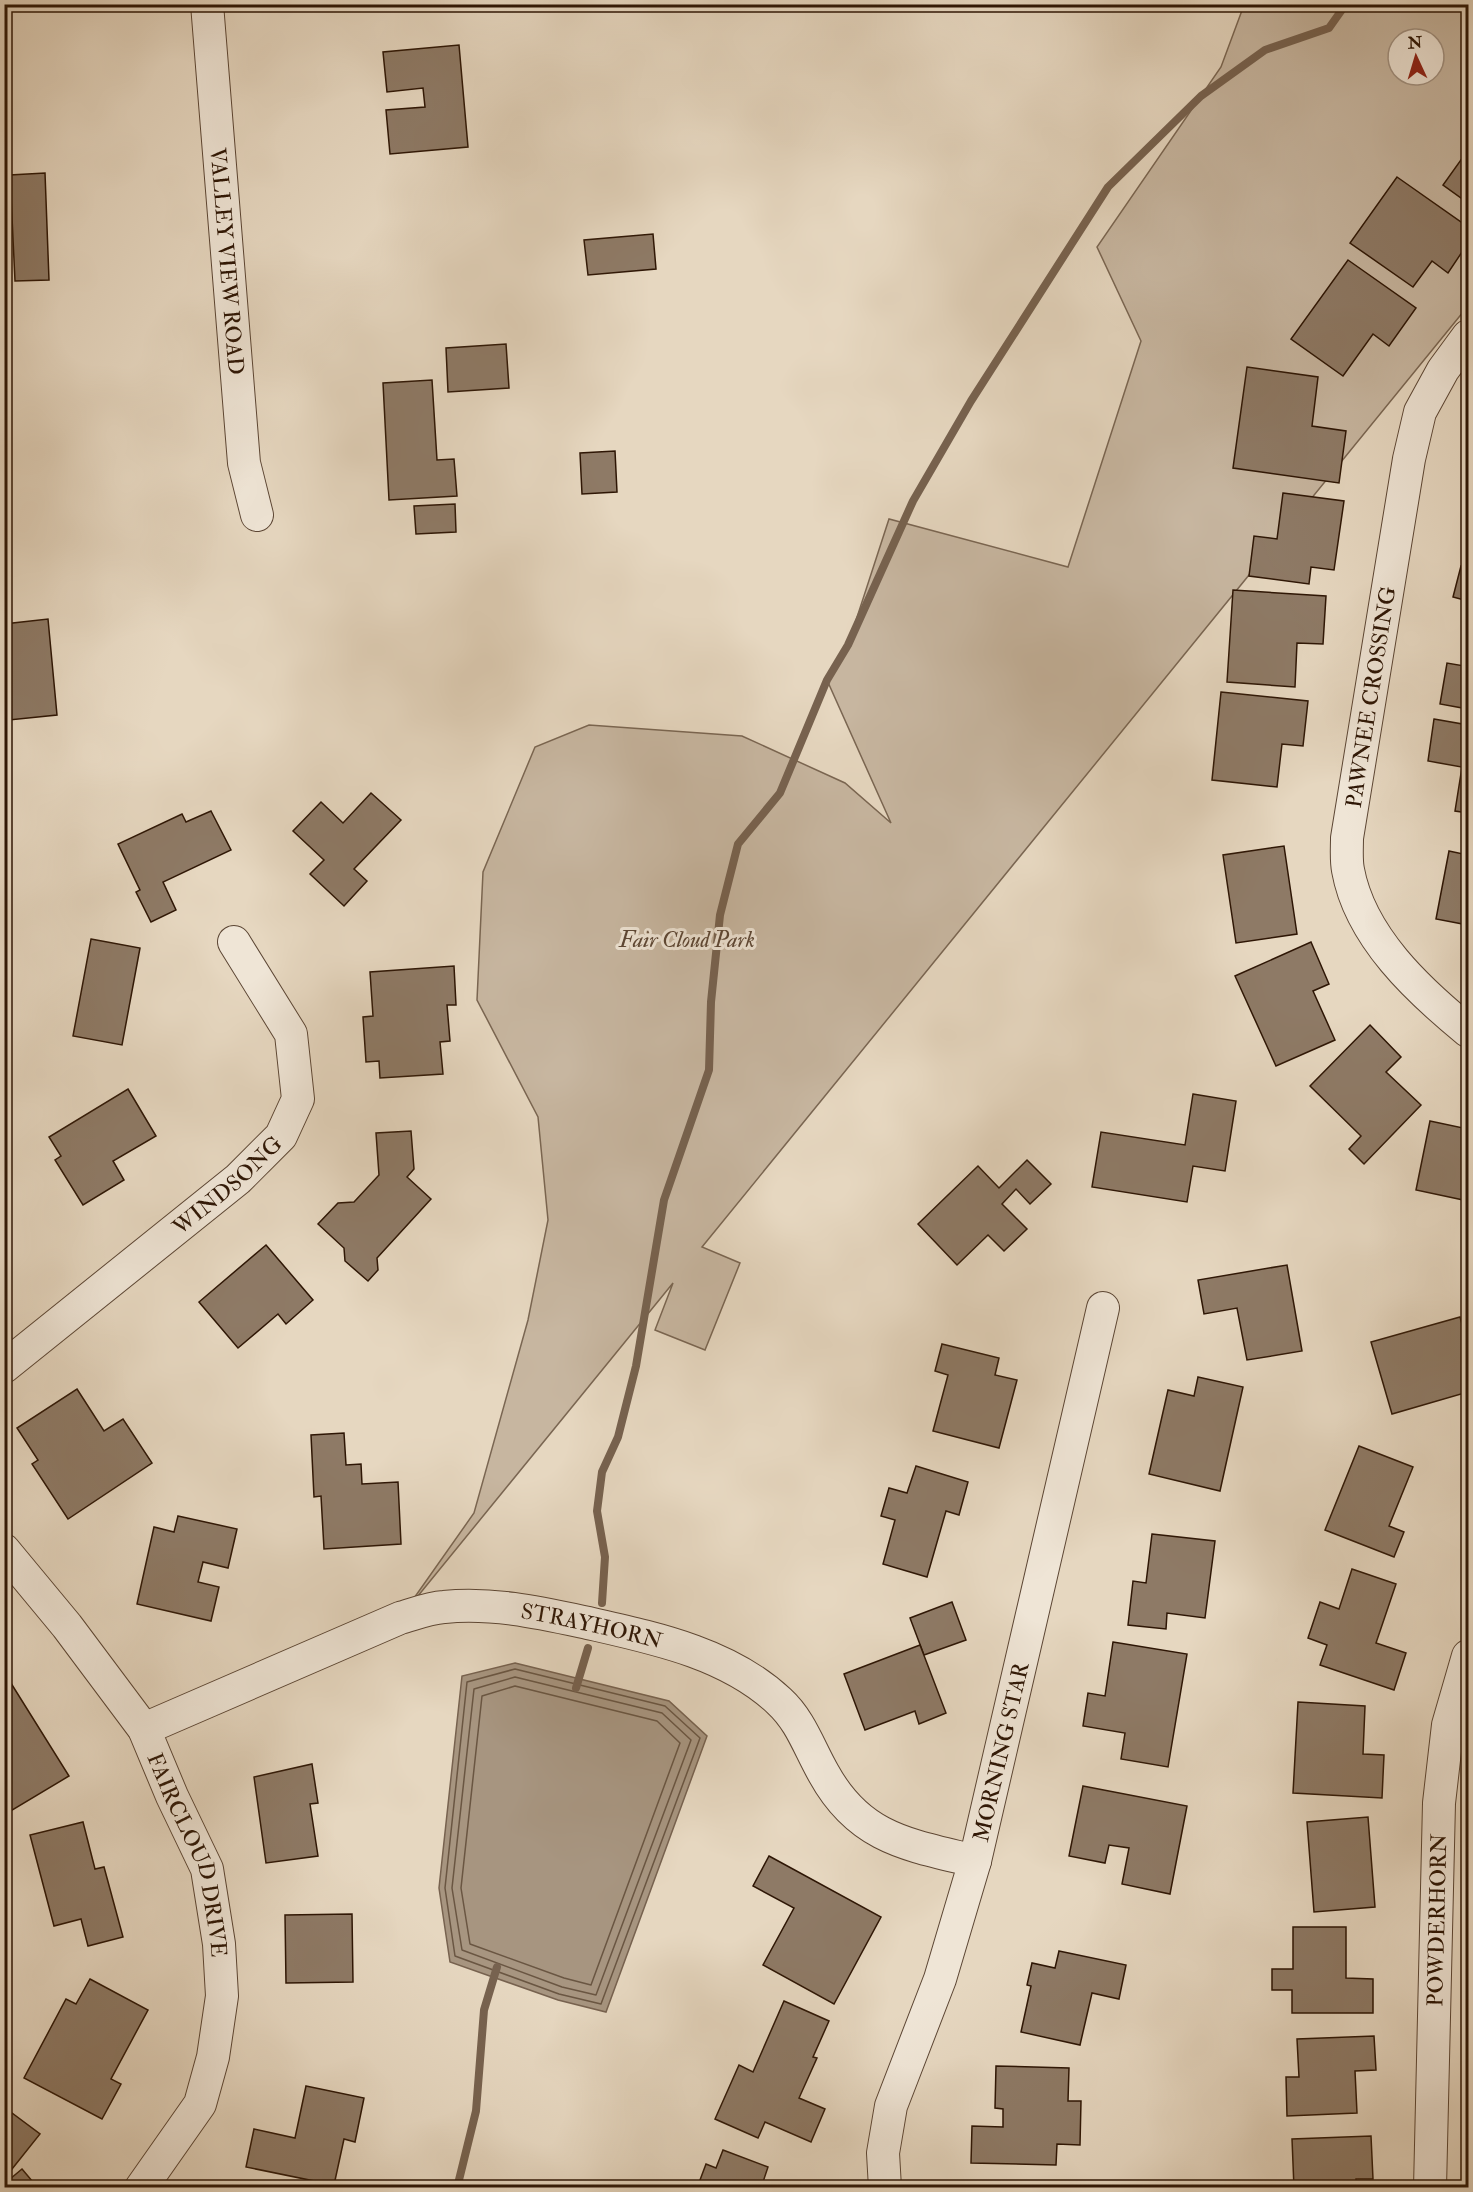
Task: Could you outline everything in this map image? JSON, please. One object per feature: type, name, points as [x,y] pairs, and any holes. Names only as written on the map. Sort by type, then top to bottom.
[{"type":"street","name":"VALLEY VIEW ROAD","points":[[207,4],[244,463],[257,515]]},
{"type":"street","name":"PAWNEE CROSSING","points":[[1468,336],[1443,370],[1420,412],[1411,450],[1347,838],[1350,880],[1366,919],[1406,975],[1436,1005],[1468,1031]]},
{"type":"street","name":"WINDSONG","points":[[4,1367],[238,1179],[281,1136],[298,1099],[291,1034],[234,942]]},
{"type":"street","name":"MORNING STAR","points":[[885,2187],[883,2153],[891,2106],[940,1979],[975,1861],[1103,1308]]},
{"type":"street","name":"FAIRCLOUD DRIVE","points":[[4,1550],[67,1626],[144,1729],[172,1796],[207,1869],[219,1944],[222,1996],[213,2056],[200,2104],[141,2187]]},
{"type":"street","name":"STRAYHORN","points":[[144,1729],[400,1618],[442,1607],[503,1607],[640,1635],[700,1654],[742,1673],[781,1702],[798,1722],[824,1774],[838,1796],[872,1828],[903,1844],[975,1861]]},
{"type":"street","name":"POWDERHORN","points":[[1430,2187],[1438,1803],[1448,1725],[1468,1656]]},
{"type":"green space","name":"Fair Cloud Park","points":[[1244,5],[1468,5],[1468,306],[702,1247],[740,1263],[705,1350],[655,1330],[673,1283],[400,1618],[474,1513],[528,1320],[548,1220],[538,1117],[477,1000],[483,872],[535,747],[589,725],[742,736],[845,783],[891,823],[827,680],[848,645],[889,519],[1068,567],[1141,341],[1097,247],[1221,67]]},
{"type":"water","points":[[515,1663],[669,1701],[707,1736],[606,2012],[558,2000],[450,1962],[439,1888],[462,1676]]},
{"type":"building","points":[[459,45],[468,147],[390,154],[386,110],[425,107],[423,88],[387,92],[383,52]]},
{"type":"building","points":[[1468,150],[1468,203],[1443,185]]},
{"type":"building","points":[[45,173],[49,280],[15,281],[10,175]]},
{"type":"building","points":[[1397,177],[1468,227],[1468,243],[1448,273],[1432,261],[1413,287],[1350,243]]},
{"type":"building","points":[[653,234],[656,269],[588,275],[584,240]]},
{"type":"building","points":[[1348,260],[1416,308],[1389,346],[1373,334],[1343,376],[1291,339]]},
{"type":"building","points":[[506,344],[509,388],[448,392],[446,348]]},
{"type":"building","points":[[1247,367],[1318,377],[1312,426],[1346,431],[1339,483],[1233,468]]},
{"type":"building","points":[[432,380],[437,460],[454,459],[457,496],[389,500],[383,383]]},
{"type":"building","points":[[615,451],[617,492],[582,494],[580,453]]},
{"type":"building","points":[[1283,493],[1344,501],[1334,570],[1311,567],[1309,584],[1249,576],[1254,536],[1277,539]]},
{"type":"building","points":[[455,504],[456,532],[416,534],[414,506]]},
{"type":"building","points":[[1461,566],[1468,568],[1468,601],[1453,597]]},
{"type":"building","points":[[1233,590],[1326,596],[1323,644],[1297,643],[1295,687],[1227,682]]},
{"type":"building","points":[[48,619],[57,715],[9,720],[4,689],[4,624]]},
{"type":"building","points":[[1468,637],[1468,709],[1440,704],[1447,663],[1464,666]]},
{"type":"building","points":[[1221,692],[1308,701],[1303,746],[1282,744],[1277,787],[1212,780]]},
{"type":"building","points":[[1434,719],[1468,725],[1468,813],[1455,811],[1462,767],[1428,761]]},
{"type":"building","points":[[371,793],[401,820],[354,869],[367,881],[344,906],[310,874],[324,860],[293,831],[321,802],[343,823]]},
{"type":"building","points":[[211,811],[231,850],[163,882],[176,910],[151,922],[136,892],[140,890],[118,844],[182,814],[186,822]]},
{"type":"building","points":[[1284,846],[1297,934],[1236,943],[1223,855]]},
{"type":"building","points":[[1449,851],[1468,855],[1468,925],[1436,919]]},
{"type":"building","points":[[91,939],[140,948],[122,1045],[73,1036]]},
{"type":"building","points":[[1311,942],[1329,984],[1313,991],[1335,1040],[1276,1066],[1235,976]]},
{"type":"building","points":[[454,966],[456,1005],[447,1005],[450,1041],[440,1042],[443,1074],[380,1078],[379,1061],[366,1062],[363,1017],[373,1016],[370,972]]},
{"type":"building","points":[[1370,1025],[1401,1057],[1386,1072],[1421,1105],[1364,1164],[1349,1149],[1361,1136],[1310,1086]]},
{"type":"building","points":[[128,1089],[156,1136],[113,1161],[124,1180],[83,1205],[55,1160],[61,1156],[49,1137]]},
{"type":"building","points":[[1193,1094],[1236,1101],[1225,1171],[1193,1166],[1187,1202],[1092,1187],[1101,1132],[1185,1145]]},
{"type":"building","points":[[1430,1121],[1468,1129],[1468,1201],[1416,1190]]},
{"type":"building","points":[[411,1131],[414,1169],[407,1177],[431,1199],[377,1258],[378,1270],[368,1281],[345,1261],[344,1248],[318,1224],[338,1203],[354,1202],[379,1175],[376,1133]]},
{"type":"building","points":[[1027,1160],[1051,1184],[1030,1204],[1016,1189],[1002,1204],[1027,1229],[1004,1251],[988,1235],[957,1265],[918,1224],[978,1166],[999,1188]]},
{"type":"building","points":[[266,1245],[313,1300],[286,1324],[278,1314],[238,1348],[199,1302]]},
{"type":"building","points":[[1287,1265],[1302,1351],[1247,1360],[1237,1308],[1204,1314],[1198,1280]]},
{"type":"building","points":[[1460,1317],[1468,1347],[1468,1392],[1392,1414],[1371,1342]]},
{"type":"building","points":[[942,1344],[999,1358],[995,1375],[1017,1380],[999,1448],[933,1431],[948,1375],[935,1371]]},
{"type":"building","points":[[1198,1377],[1243,1387],[1220,1491],[1149,1474],[1168,1390],[1194,1396]]},
{"type":"building","points":[[77,1389],[104,1431],[123,1419],[152,1463],[68,1519],[32,1464],[38,1460],[17,1428]]},
{"type":"building","points":[[344,1433],[346,1465],[361,1464],[362,1484],[398,1482],[401,1544],[324,1549],[321,1496],[314,1497],[311,1435]]},
{"type":"building","points":[[1359,1446],[1413,1467],[1389,1526],[1404,1532],[1394,1557],[1325,1530]]},
{"type":"building","points":[[916,1466],[968,1482],[959,1515],[946,1511],[927,1577],[883,1564],[895,1520],[881,1516],[889,1488],[907,1493]]},
{"type":"building","points":[[178,1516],[237,1529],[228,1568],[203,1562],[198,1582],[219,1587],[211,1621],[137,1604],[154,1527],[174,1532]]},
{"type":"building","points":[[1152,1534],[1215,1541],[1205,1618],[1167,1613],[1166,1629],[1128,1625],[1133,1581],[1146,1583]]},
{"type":"building","points":[[1352,1569],[1396,1584],[1376,1643],[1406,1653],[1394,1690],[1320,1665],[1327,1645],[1308,1638],[1320,1602],[1339,1609]]},
{"type":"building","points":[[952,1602],[966,1640],[924,1655],[910,1618]]},
{"type":"building","points":[[1113,1642],[1187,1654],[1168,1767],[1121,1759],[1125,1733],[1083,1726],[1088,1693],[1105,1696]]},
{"type":"building","points":[[920,1645],[946,1713],[919,1724],[915,1711],[865,1730],[844,1674]]},
{"type":"building","points":[[4,1672],[69,1776],[4,1815]]},
{"type":"building","points":[[1298,1702],[1365,1706],[1363,1754],[1384,1755],[1382,1798],[1293,1793]]},
{"type":"building","points":[[312,1764],[318,1803],[310,1804],[318,1856],[266,1863],[254,1777]]},
{"type":"building","points":[[1083,1786],[1187,1806],[1170,1894],[1122,1884],[1129,1848],[1109,1845],[1105,1863],[1069,1856]]},
{"type":"building","points":[[1368,1817],[1375,1907],[1314,1912],[1307,1822]]},
{"type":"building","points":[[83,1822],[95,1869],[104,1867],[123,1937],[88,1946],[81,1919],[54,1926],[30,1835]]},
{"type":"building","points":[[769,1856],[881,1917],[834,2004],[763,1965],[794,1908],[753,1886]]},
{"type":"building","points":[[352,1914],[353,1982],[286,1983],[285,1915]]},
{"type":"building","points":[[1293,1927],[1346,1927],[1346,1978],[1373,1979],[1373,2013],[1292,2013],[1292,1990],[1272,1990],[1272,1969],[1293,1969]]},
{"type":"building","points":[[1059,1951],[1126,1965],[1119,1999],[1092,1993],[1080,2045],[1021,2032],[1031,1986],[1027,1985],[1032,1963],[1055,1968]]},
{"type":"building","points":[[90,1979],[148,2010],[111,2079],[121,2084],[102,2119],[24,2078],[66,1999],[76,2004]]},
{"type":"building","points":[[784,2001],[829,2021],[813,2057],[817,2058],[799,2098],[825,2109],[811,2142],[765,2122],[758,2138],[715,2119],[739,2065],[753,2072]]},
{"type":"building","points":[[1374,2036],[1376,2070],[1355,2071],[1357,2113],[1287,2116],[1286,2077],[1299,2077],[1297,2039]]},
{"type":"building","points":[[996,2066],[1069,2068],[1068,2101],[1081,2101],[1080,2145],[1057,2144],[1056,2165],[971,2163],[972,2126],[1003,2127],[1003,2109],[995,2108]]},
{"type":"building","points":[[306,2086],[364,2098],[355,2142],[344,2139],[334,2185],[246,2167],[254,2129],[295,2138]]},
{"type":"building","points":[[4,2107],[40,2134],[4,2179]]},
{"type":"building","points":[[1371,2136],[1373,2179],[1356,2179],[1356,2188],[1294,2188],[1292,2139]]},
{"type":"building","points":[[723,2150],[768,2167],[761,2188],[697,2188],[706,2164],[716,2168]]},
{"type":"building","points":[[22,2169],[38,2188],[8,2188],[4,2184]]},
{"type":"waterway","points":[[602,1603],[605,1557],[597,1511],[602,1472],[618,1437],[636,1366],[664,1200],[709,1070],[711,1002],[720,915],[738,844],[780,793],[827,680],[848,645],[913,501],[971,401],[1108,187],[1201,96],[1265,50],[1329,28],[1346,4]]},
{"type":"waterway","points":[[576,1688],[588,1648]]},
{"type":"waterway","points":[[457,2188],[476,2111],[484,2010],[497,1967]]}]
